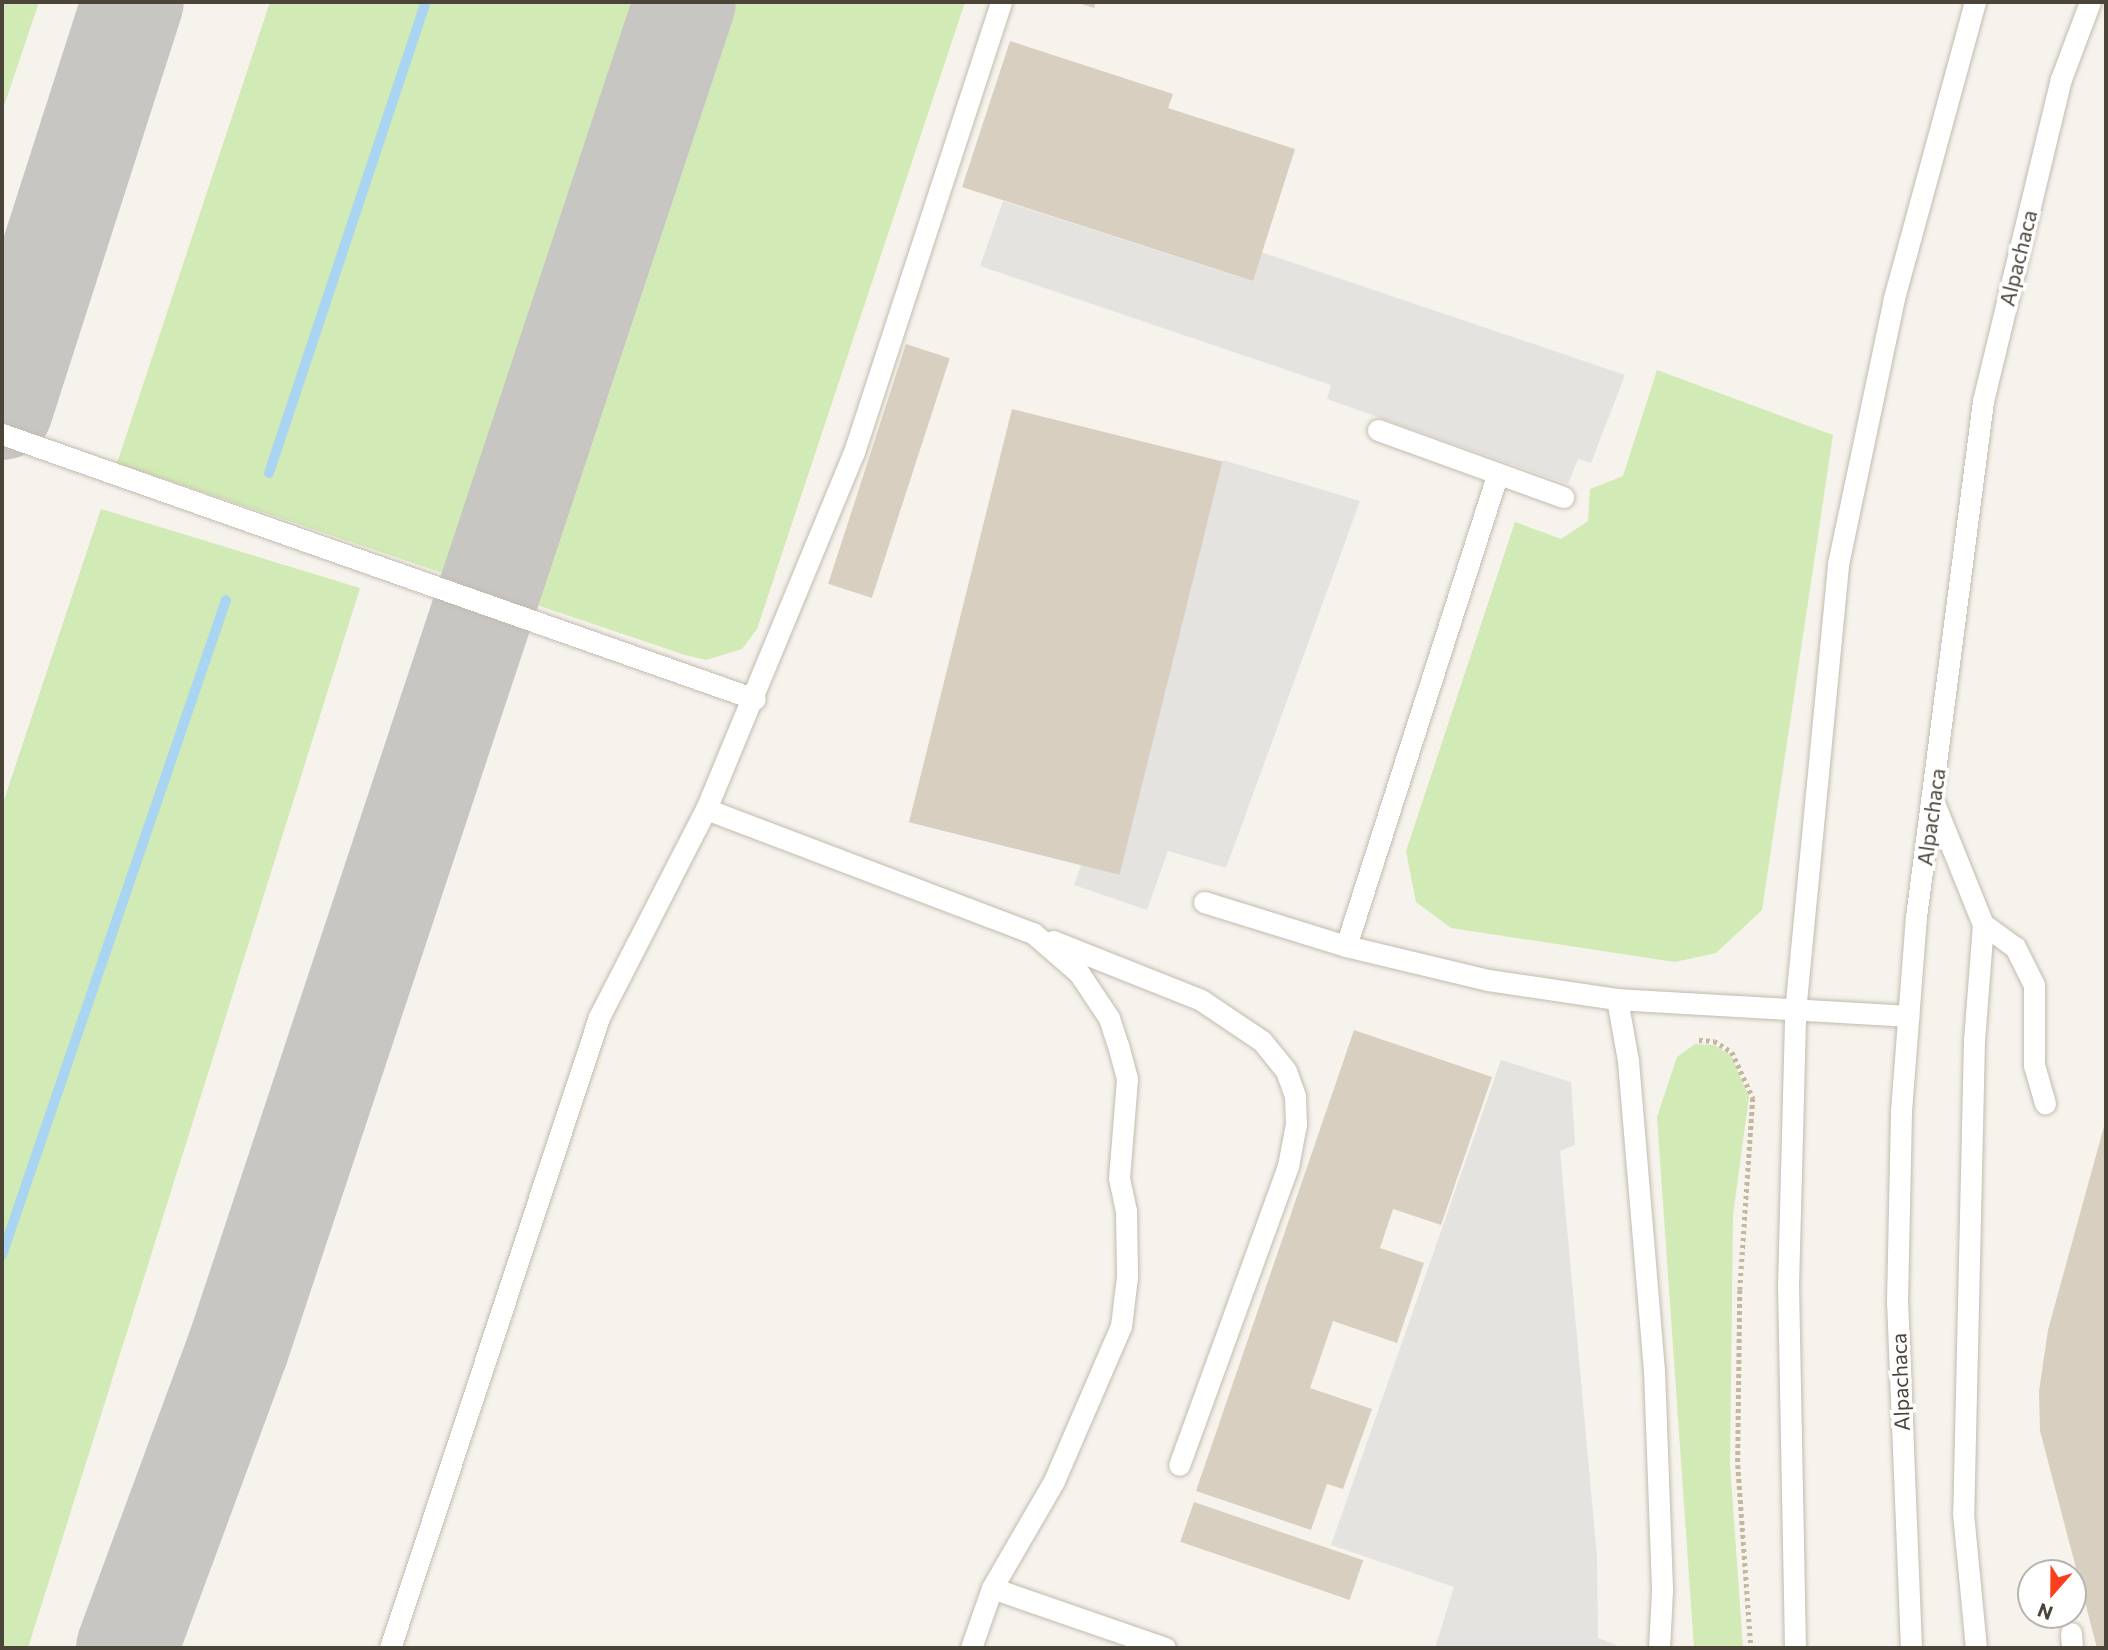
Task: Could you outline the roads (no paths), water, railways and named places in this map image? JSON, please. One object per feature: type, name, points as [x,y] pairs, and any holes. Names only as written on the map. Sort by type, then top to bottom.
[{"type":"lane","points":[[390,1648],[599,1017],[706,809],[755,699],[854,452],[1002,2]]},
{"type":"lane","points":[[1795,1648],[1788,1287],[1796,1012],[1838,564],[1894,298],[1975,2]]},
{"type":"lane","name":"Alpachaca","points":[[1911,1648],[1897,1303],[1901,1111],[1916,918],[1934,801],[1983,401],[2061,79],[2090,2]]},
{"type":"lane","points":[[1378,430],[1497,476],[1563,497]]},
{"type":"lane","points":[[2,434],[755,699]]},
{"type":"lane","points":[[1346,946],[1497,476]]},
{"type":"lane","points":[[1934,801],[1983,924],[1974,1040],[1963,1513],[1976,1648]]},
{"type":"lane","points":[[706,809],[1201,1000],[1262,1041],[1286,1071],[1295,1096],[1296,1124],[1288,1166],[1180,1465]]},
{"type":"lane","points":[[1204,902],[1346,946],[1488,980],[1617,999],[1796,1012],[1909,1016]]},
{"type":"lane","points":[[1983,924],[2015,947],[2034,985],[2034,1065],[2045,1103]]},
{"type":"lane","points":[[971,1648],[992,1588],[1054,1481],[1110,1360],[1121,1326],[1127,1277],[1126,1210],[1119,1178],[1127,1079],[1118,1045],[1109,1018],[1079,973],[1033,933]]},
{"type":"lane","points":[[1617,999],[1629,1061],[1654,1370],[1662,1591],[1658,1648]]},
{"type":"lane","points":[[992,1588],[1165,1648]]},
{"type":"waterway","points":[[269,473],[426,2]]},
{"type":"waterway","points":[[2,1255],[226,600]]}]
